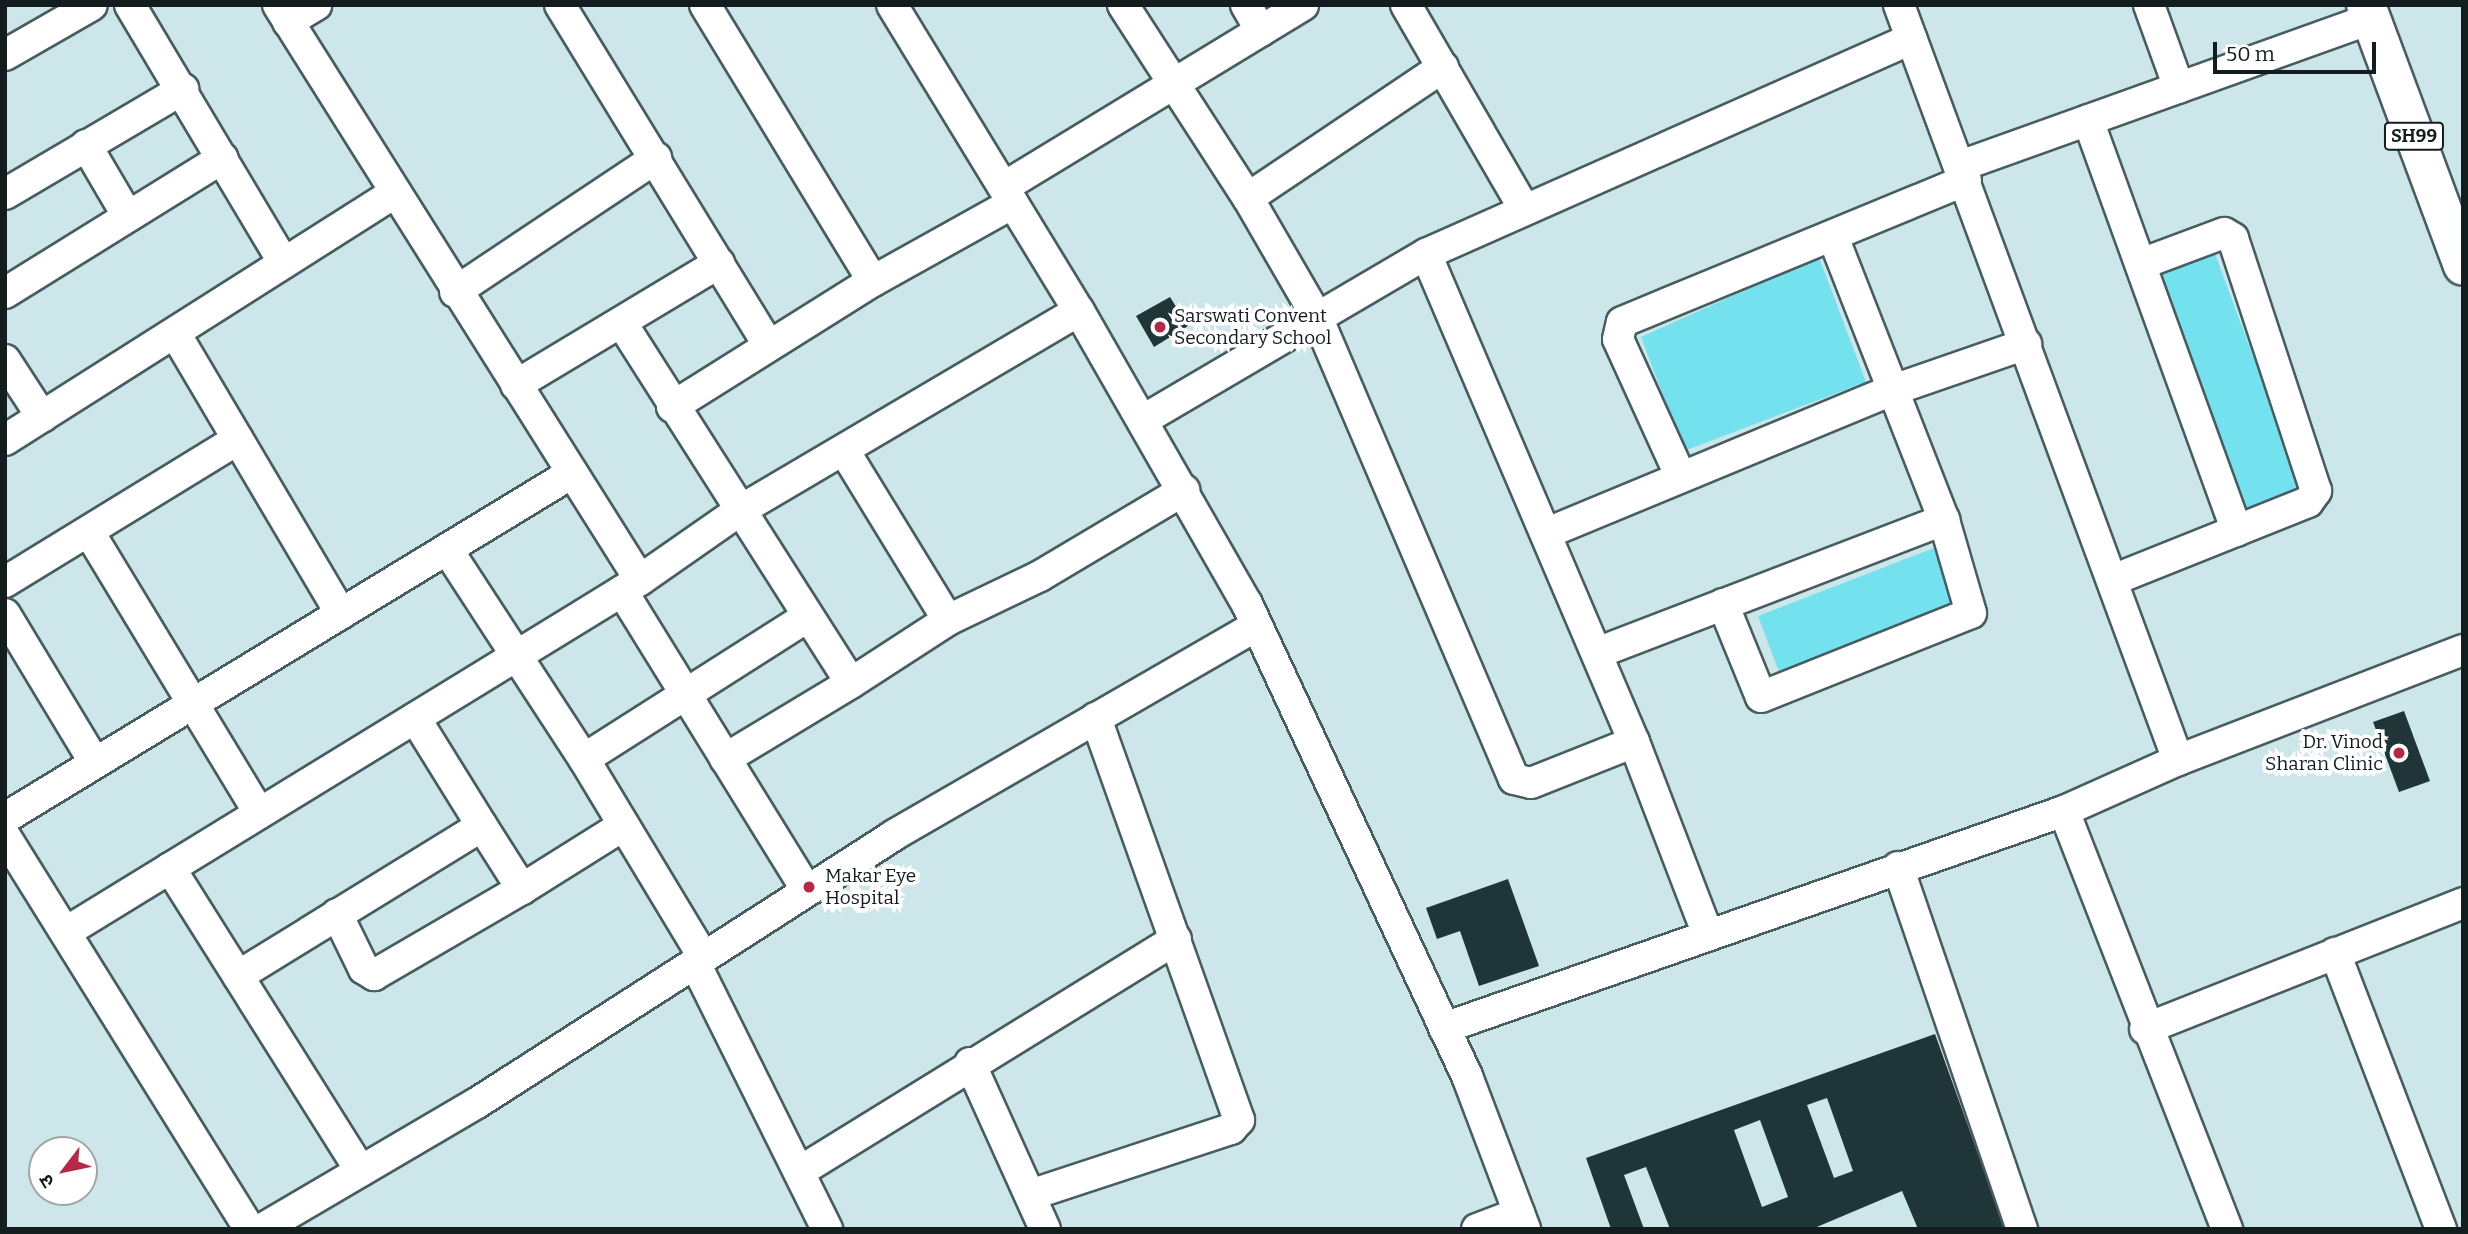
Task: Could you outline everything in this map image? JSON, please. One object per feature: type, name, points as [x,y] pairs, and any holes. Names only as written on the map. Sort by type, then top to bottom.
[{"type":"main road","name":"SH99","points":[[2369,12],[2463,267]]},
{"type":"street","points":[[5,55],[92,5]]},
{"type":"street","points":[[130,5],[183,89],[284,263]]},
{"type":"street","points":[[316,5],[283,14],[393,194],[572,473],[631,585],[684,696],[807,891]]},
{"type":"street","points":[[560,5],[768,345]]},
{"type":"street","points":[[705,5],[873,281]]},
{"type":"street","points":[[892,5],[1079,311],[1184,490],[1256,625],[1444,1028],[1522,1221],[1477,1229]]},
{"type":"street","points":[[1123,5],[1171,83],[1248,198],[1317,317],[1514,779],[1531,783],[1634,742]]},
{"type":"street","points":[[1246,5],[1261,31]]},
{"type":"street","points":[[672,407],[1008,195],[1171,83],[1303,5]]},
{"type":"street","points":[[1406,5],[1523,207]]},
{"type":"street","points":[[1899,5],[2178,760]]},
{"type":"street","points":[[2149,5],[2179,88]]},
{"type":"street","points":[[1680,475],[1618,339],[1618,327],[1833,237],[1963,173],[2088,120],[2179,88],[2369,12]]},
{"type":"street","points":[[1143,421],[1426,254],[1523,207],[1911,39]]},
{"type":"street","points":[[1248,198],[1443,67]]},
{"type":"street","points":[[5,194],[183,89]]},
{"type":"street","points":[[2088,120],[2237,531]]},
{"type":"street","points":[[86,145],[127,215]]},
{"type":"street","points":[[5,293],[223,158]]},
{"type":"street","points":[[456,292],[656,158]]},
{"type":"street","points":[[5,440],[393,194]]},
{"type":"street","points":[[2113,580],[2308,502],[2316,491],[2233,238],[2224,233],[2141,264]]},
{"type":"street","points":[[1723,604],[1756,692],[1763,696],[1969,615],[1944,520],[1833,237]]},
{"type":"street","points":[[1426,254],[1634,742],[1708,935]]},
{"type":"street","points":[[516,385],[623,325],[719,263]]},
{"type":"street","points":[[66,932],[631,585],[738,512],[845,452],[1079,311]]},
{"type":"street","points":[[623,325],[805,618],[851,682]]},
{"type":"street","points":[[175,333],[341,614]]},
{"type":"street","points":[[1547,533],[1680,475],[1894,390],[2026,344]]},
{"type":"street","points":[[5,360],[42,417]]},
{"type":"street","points":[[5,582],[238,439]]},
{"type":"street","points":[[845,452],[948,620]]},
{"type":"street","points":[[5,818],[572,473]]},
{"type":"street","points":[[725,759],[948,620],[1040,576],[1184,490]]},
{"type":"street","points":[[1597,653],[1944,520]]},
{"type":"street","points":[[89,532],[195,702],[260,813]]},
{"type":"street","points":[[447,549],[624,825],[699,961],[827,1229]]},
{"type":"street","points":[[5,614],[95,763]]},
{"type":"street","points":[[584,759],[805,618]]},
{"type":"street","points":[[262,1229],[361,1171],[807,891],[1256,625]]},
{"type":"street","points":[[1444,1028],[2064,811],[2178,760],[2463,650]]},
{"type":"street","points":[[415,718],[522,888]]},
{"type":"street","points":[[1030,1195],[1239,1123],[1096,718]]},
{"type":"street","points":[[2064,811],[2145,1028],[2227,1229]]},
{"type":"street","points":[[337,914],[363,969],[374,975],[624,825]]},
{"type":"street","points":[[238,976],[482,827]]},
{"type":"street","points":[[5,836],[250,1229]]},
{"type":"street","points":[[1898,867],[2022,1229]]},
{"type":"street","points":[[170,868],[361,1171]]},
{"type":"street","points":[[2145,1028],[2463,903]]},
{"type":"street","points":[[799,1172],[970,1063],[1176,939]]},
{"type":"street","points":[[2334,953],[2441,1229]]},
{"type":"street","points":[[970,1063],[1045,1229]]},
{"type":"shaded area","points":[[2214,251],[2302,488],[2246,508],[2159,271]]},
{"type":"shaded area","points":[[1819,257],[1866,382],[1684,451],[1641,337]]},
{"type":"shaded area","points":[[1934,548],[1955,603],[1779,672],[1758,616]]},
{"type":"building","points":[[1170,297],[1188,326],[1154,347],[1136,316]]},
{"type":"building","points":[[2404,711],[2430,781],[2399,792],[2373,722]]},
{"type":"building","points":[[1508,879],[1539,966],[1479,986],[1460,931],[1437,939],[1426,908]]},
{"type":"building","points":[[1935,1034],[2005,1229],[1918,1229],[1902,1191],[1812,1229],[1670,1229],[1646,1167],[1624,1175],[1644,1229],[1611,1229],[1586,1158]],"holes":[[[1827,1098],[1853,1171],[1834,1178],[1807,1105]],[[1760,1120],[1788,1197],[1762,1207],[1734,1130]]]},
{"type":"place","name":"Sarswati Convent Secondary School","points":[[1160,327]]},
{"type":"place","name":"Dr. Vinod Sharan Clinic","points":[[2399,753]]},
{"type":"place","name":"Makar Eye Hospital","points":[[809,887]]}]
